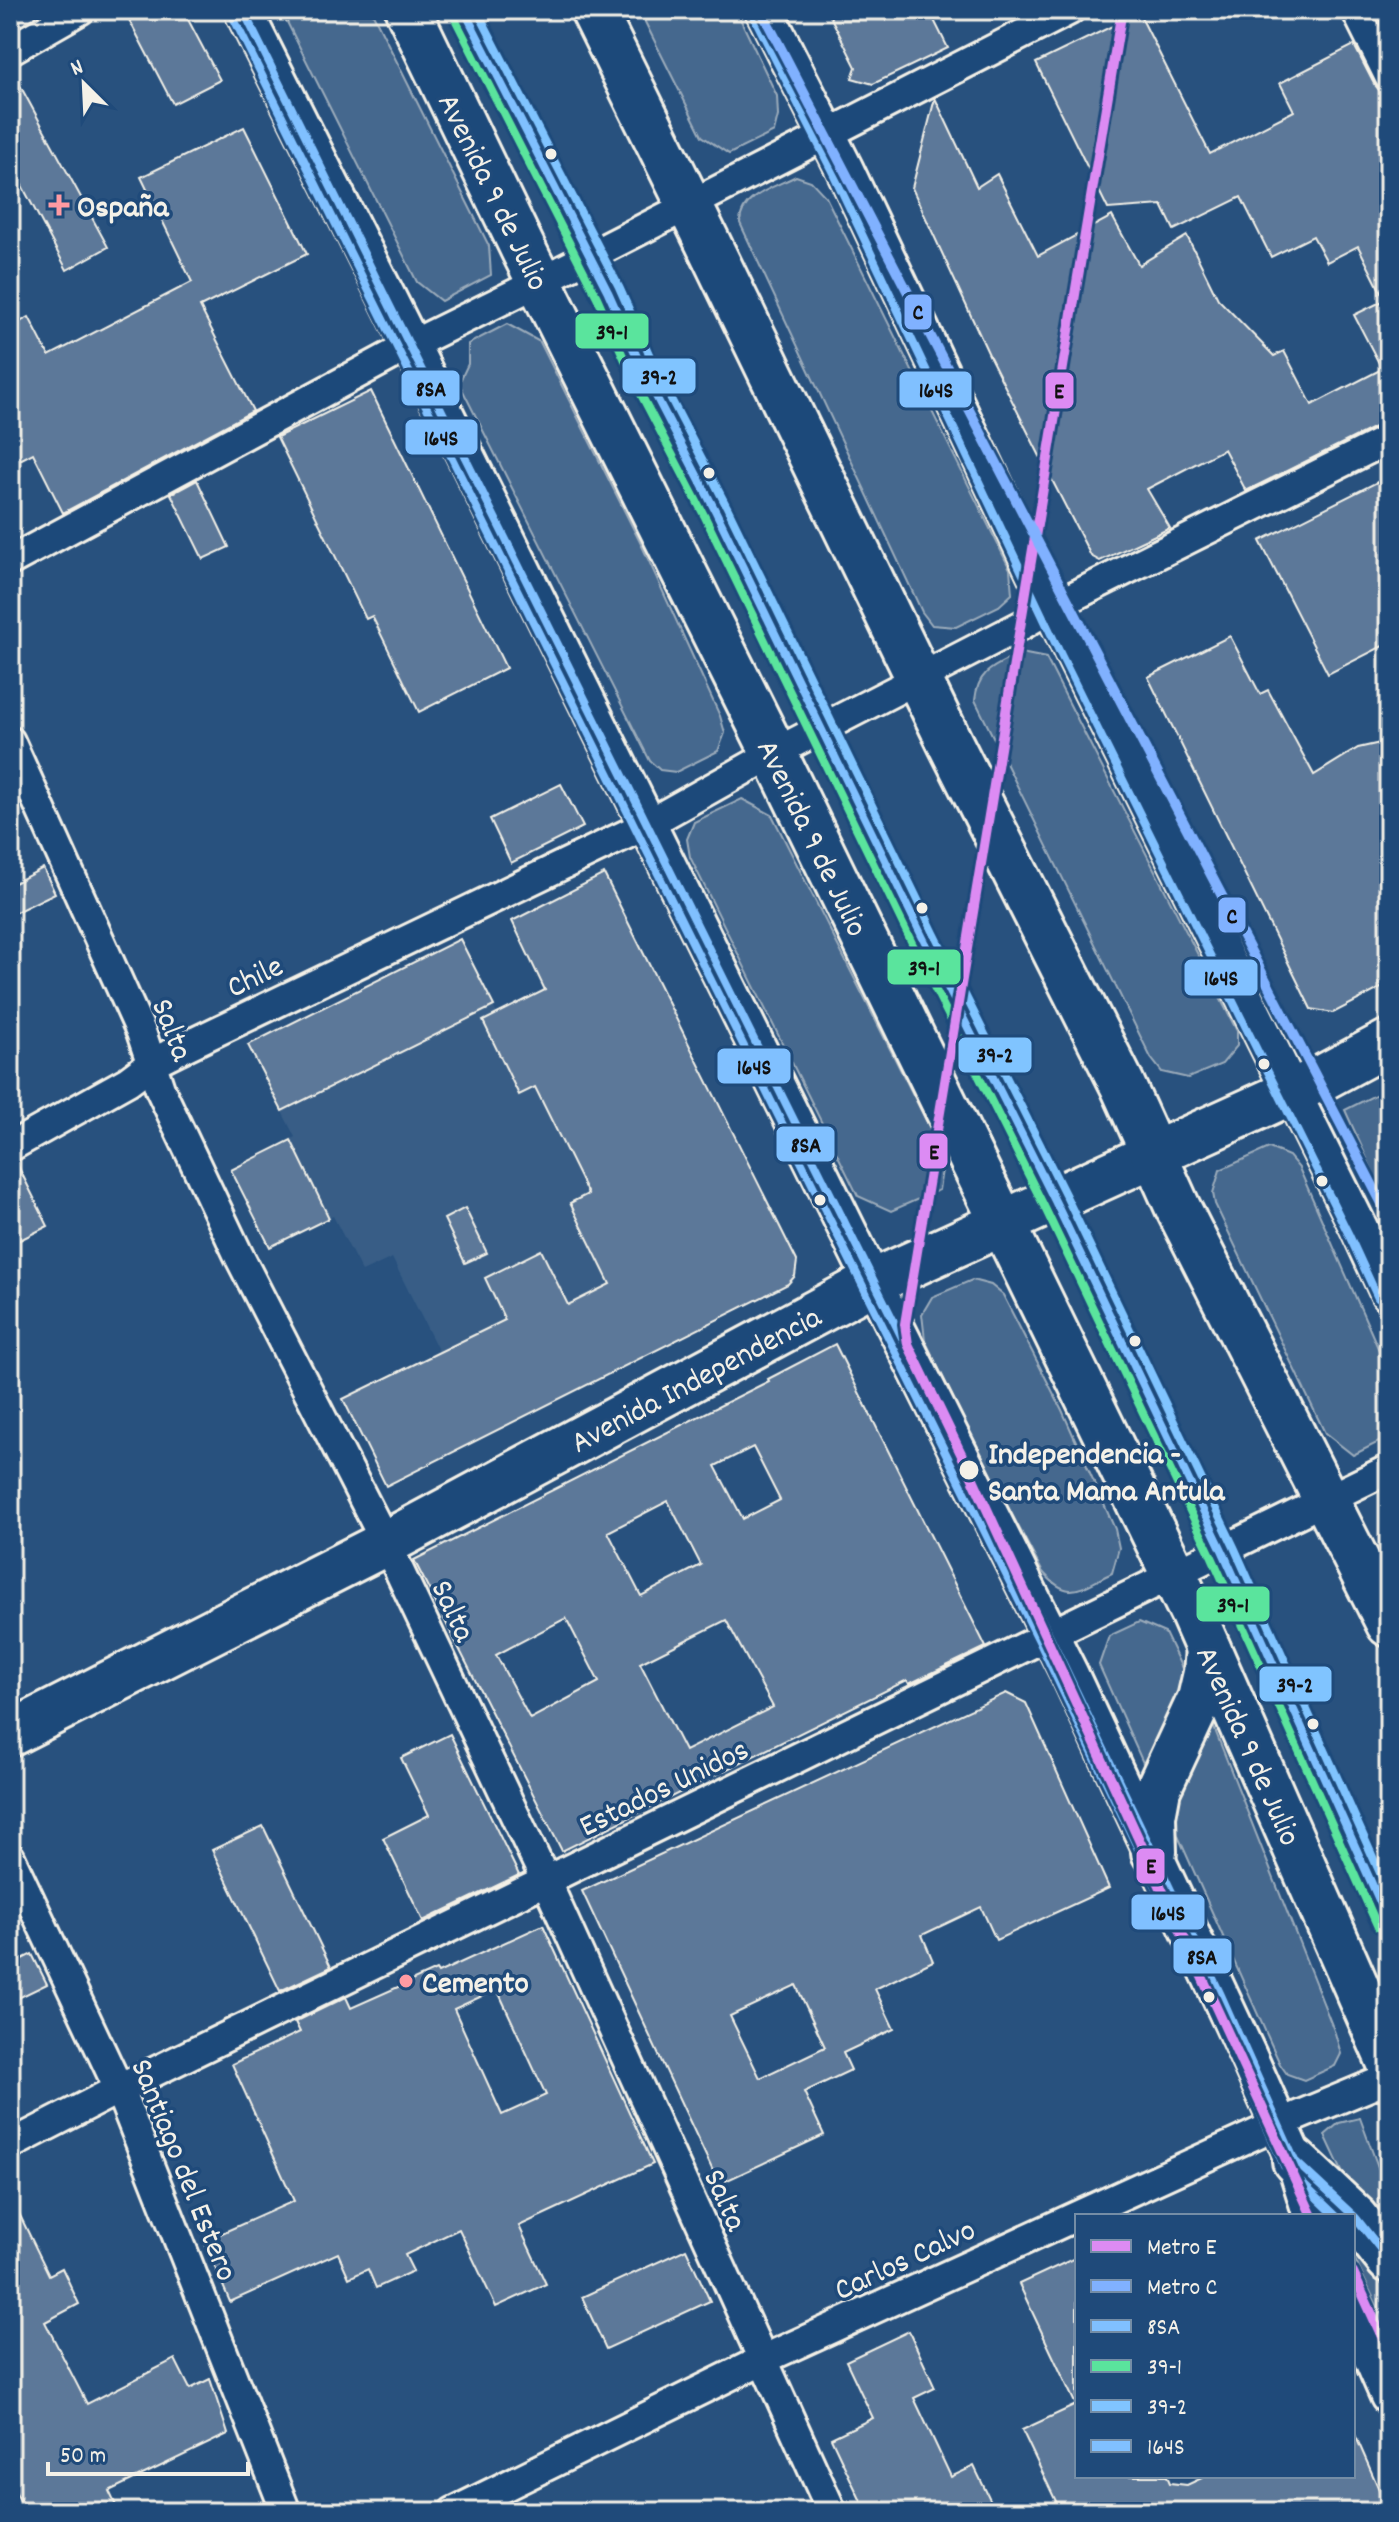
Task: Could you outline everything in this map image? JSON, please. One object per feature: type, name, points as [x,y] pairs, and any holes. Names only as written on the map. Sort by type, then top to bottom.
[{"type":"main road","name":"Avenida 9 de Julio","points":[[408,10],[1174,1576],[1389,2061]]},
{"type":"main road","points":[[593,10],[919,679],[1115,1070],[1178,1208],[1389,1624]]},
{"type":"main road","name":"Avenida Independencia","points":[[10,1734],[386,1543],[873,1282],[1292,1092],[1389,1042]]},
{"type":"main road","points":[[1154,1852],[1153,1816],[1158,1789],[1200,1699],[1208,1649]]},
{"type":"main road","points":[[1286,2143],[1352,2214]]},
{"type":"main road","points":[[1355,2217],[1389,2260]]},
{"type":"street","points":[[10,50],[80,10]]},
{"type":"street","points":[[243,10],[1050,1636],[1154,1852],[1286,2143],[1311,2214]]},
{"type":"street","points":[[764,10],[827,134],[1052,607],[1389,1293]]},
{"type":"street","points":[[10,561],[411,345],[1070,10]]},
{"type":"street","points":[[1356,10],[1389,76]]},
{"type":"street","name":"Chile","points":[[10,1147],[128,1081],[152,1063],[646,825],[774,753],[1052,607],[1389,439]]},
{"type":"street","name":"Salta","points":[[10,741],[141,1032],[160,1089],[239,1256],[386,1543],[546,1881],[832,2512]]},
{"type":"street","name":"Estados Unidos","points":[[10,2145],[1389,1469]]},
{"type":"street","name":"Santiago del Estero","points":[[10,1857],[119,2089],[286,2512]]},
{"type":"street","name":"Carlos Calvo","points":[[1115,2214],[1286,2143],[1389,2078]]},
{"type":"street","name":"Carlos Calvo","points":[[453,2512],[762,2360],[1075,2230]]},
{"type":"street","points":[[1355,2319],[1389,2396]]},
{"type":"shaded area","points":[[281,10],[371,10],[489,246],[491,275],[441,301],[417,282]]},
{"type":"shaded area","points":[[639,10],[736,10],[777,96],[778,116],[774,132],[729,154],[702,136]]},
{"type":"shaded area","points":[[796,176],[811,181],[826,197],[1010,569],[1012,594],[999,606],[956,627],[932,625],[922,612],[740,223],[752,199]]},
{"type":"shaded area","points":[[507,324],[540,342],[643,548],[720,716],[725,733],[718,751],[676,772],[660,770],[650,761],[459,383],[468,364],[468,344]]},
{"type":"shaded area","points":[[1021,653],[1046,658],[1237,1031],[1237,1046],[1222,1064],[1188,1078],[1162,1072],[1151,1058],[975,700],[984,675],[996,665]]},
{"type":"shaded area","points":[[742,799],[772,815],[944,1156],[939,1190],[891,1211],[858,1196],[690,857],[687,839],[694,822]]},
{"type":"shaded area","points":[[460,939],[497,1014],[638,943],[787,1240],[711,1277],[729,1314],[386,1486],[343,1399],[439,1352],[392,1258],[362,1272],[333,1216],[270,1247],[231,1170],[295,1137],[248,1045]]},
{"type":"shaded area","points":[[1389,1088],[1389,1207],[1345,1110]]},
{"type":"shaded area","points":[[1269,1148],[1289,1156],[1299,1168],[1389,1373],[1389,1437],[1353,1455],[1325,1433],[1215,1204],[1213,1193],[1220,1170]]},
{"type":"shaded area","points":[[972,1280],[991,1285],[1003,1295],[1062,1410],[1115,1529],[1119,1548],[1112,1573],[1075,1590],[1060,1587],[1042,1571],[978,1450],[925,1340],[922,1314],[932,1297]]},
{"type":"shaded area","points":[[1139,1622],[1165,1633],[1193,1691],[1148,1774],[1099,1665],[1109,1636]]},
{"type":"shaded area","points":[[1213,1725],[1341,2054],[1335,2066],[1304,2080],[1287,2074],[1280,2064],[1170,1818]]},
{"type":"shaded area","points":[[1360,2118],[1389,2197],[1389,2243],[1361,2212],[1325,2135],[1339,2123]]},
{"type":"shaded area","points":[[1355,2244],[1389,2284],[1389,2330],[1355,2260]]},
{"type":"building","points":[[124,10],[183,10],[220,80],[173,104]]},
{"type":"building","points":[[827,10],[929,10],[948,48],[873,84],[852,78],[856,67]]},
{"type":"building","points":[[1139,13],[1210,154],[1294,111],[1280,83],[1354,45],[1374,84],[1380,91],[1389,93],[1389,422],[1246,491],[1224,449],[1147,489],[1170,528],[1100,561],[1091,556],[990,357],[912,188],[935,98],[977,187],[997,174],[1038,256],[1112,216],[1139,265],[1187,236],[1218,299],[1274,356],[1284,351],[1312,405],[1382,369],[1354,315],[1385,300],[1358,246],[1327,262],[1313,236],[1271,257],[1241,197],[1174,230],[1162,205],[1108,209],[1036,63]]},
{"type":"building","name":"Ospaña","points":[[10,67],[108,247],[67,270],[10,163]]},
{"type":"building","points":[[244,127],[307,254],[200,307],[253,411],[63,513],[33,453],[10,465],[10,327],[29,317],[49,356],[192,282],[141,177]]},
{"type":"building","points":[[371,391],[506,668],[419,712],[372,616],[366,619],[277,437]]},
{"type":"building","points":[[1389,476],[1389,643],[1328,674],[1260,541]]},
{"type":"building","points":[[197,480],[229,547],[203,559],[171,494]]},
{"type":"building","points":[[1230,636],[1260,694],[1268,690],[1314,775],[1358,748],[1389,741],[1389,984],[1333,1013],[1311,1009],[1148,677]]},
{"type":"building","points":[[561,784],[583,827],[511,863],[490,819]]},
{"type":"building","points":[[43,868],[55,893],[10,915],[10,885]]},
{"type":"building","points":[[604,874],[797,1261],[795,1276],[788,1284],[386,1486],[343,1399],[505,1320],[485,1278],[541,1250],[568,1305],[610,1284],[570,1203],[588,1194],[535,1087],[519,1095],[483,1021],[545,990],[512,921]]},
{"type":"building","points":[[460,939],[494,1006],[282,1111],[248,1045]]},
{"type":"building","points":[[291,1140],[329,1218],[270,1247],[231,1170]]},
{"type":"building","points":[[16,1162],[48,1226],[10,1245],[10,1164]]},
{"type":"building","points":[[465,1208],[487,1253],[465,1263],[444,1219]]},
{"type":"building","points":[[835,1344],[986,1647],[909,1684],[907,1680],[562,1851],[414,1560]],"holes":[[[753,1447],[780,1500],[743,1519],[715,1466]],[[668,1501],[701,1565],[641,1596],[608,1532]],[[566,1618],[599,1682],[530,1719],[496,1655]],[[726,1620],[773,1707],[685,1751],[640,1663]]]},
{"type":"building","points":[[1006,1693],[1026,1703],[1109,1888],[996,1940],[981,1907],[922,1935],[933,1961],[875,1989],[894,2029],[843,2053],[851,2070],[804,2092],[824,2135],[719,2184],[582,1891]],"holes":[[[796,1985],[825,2047],[760,2078],[730,2016]]]},
{"type":"building","points":[[450,1734],[519,1875],[423,1921],[383,1838],[429,1815],[401,1758]]},
{"type":"building","points":[[263,1826],[331,1967],[280,1991],[212,1850]]},
{"type":"building","points":[[543,1925],[653,2164],[519,2226],[546,2284],[496,2307],[459,2229],[405,2255],[413,2271],[376,2288],[368,2269],[349,2278],[338,2253],[230,2302],[204,2241],[294,2201],[232,2064],[300,2032],[295,2022],[346,1997],[351,2008],[436,1970],[438,1973]],"holes":[[[497,1989],[546,2095],[502,2115],[454,2009]]]},
{"type":"building","points":[[32,1954],[47,1984],[10,2002],[10,1965]]},
{"type":"building","points":[[10,2195],[49,2275],[62,2268],[79,2304],[45,2322],[87,2404],[175,2359],[190,2389],[210,2379],[228,2434],[109,2491],[119,2512],[26,2512],[10,2481]]},
{"type":"building","points":[[686,2249],[710,2301],[606,2349],[582,2297]]},
{"type":"building","points":[[1075,2258],[1075,2403],[1019,2284]]},
{"type":"building","points":[[909,2331],[935,2388],[914,2398],[951,2477],[974,2466],[996,2512],[866,2512],[831,2438],[873,2418],[846,2361]]},
{"type":"building","points":[[1075,2405],[1075,2478],[1168,2478],[1170,2483],[1187,2485],[1202,2478],[1355,2478],[1355,2435],[1389,2512],[1061,2512],[1022,2430]]},
{"type":"metro line","name":"C","points":[[761,10],[1389,1217]]},
{"type":"metro line","name":"E","points":[[1122,10],[905,1324],[908,1344],[1311,2214]]},
{"type":"metro line","name":"E","points":[[1355,2277],[1389,2352]]},
{"type":"transit line","name":"8SA","points":[[243,10],[1050,1636],[1220,1993],[1295,2161],[1352,2214]]},
{"type":"transit line","name":"8SA","points":[[464,10],[608,292],[646,377],[716,512],[1055,1201],[1223,1552],[1389,1922]]},
{"type":"transit line","name":"39-2","points":[[477,10],[619,287],[657,372],[727,507],[1066,1196],[1234,1547],[1389,1893]]},
{"type":"transit line","name":"164S","points":[[232,15],[1039,1641],[1209,1998],[1284,2166],[1334,2214]]},
{"type":"transit line","name":"39-1","points":[[453,15],[597,297],[635,383],[705,517],[1044,1206],[1212,1557],[1378,1927]]},
{"type":"transit line","name":"164S","points":[[753,15],[834,175],[1061,655],[1378,1298]]},
{"type":"transit line","name":"8SA","points":[[1355,2217],[1389,2260]]},
{"type":"place","name":"Ospaña","points":[[59,205]]},
{"type":"place","name":"Independencia - Santa Mama Antula","points":[[969,1470]]},
{"type":"place","name":"Cemento","points":[[406,1981]]}]
